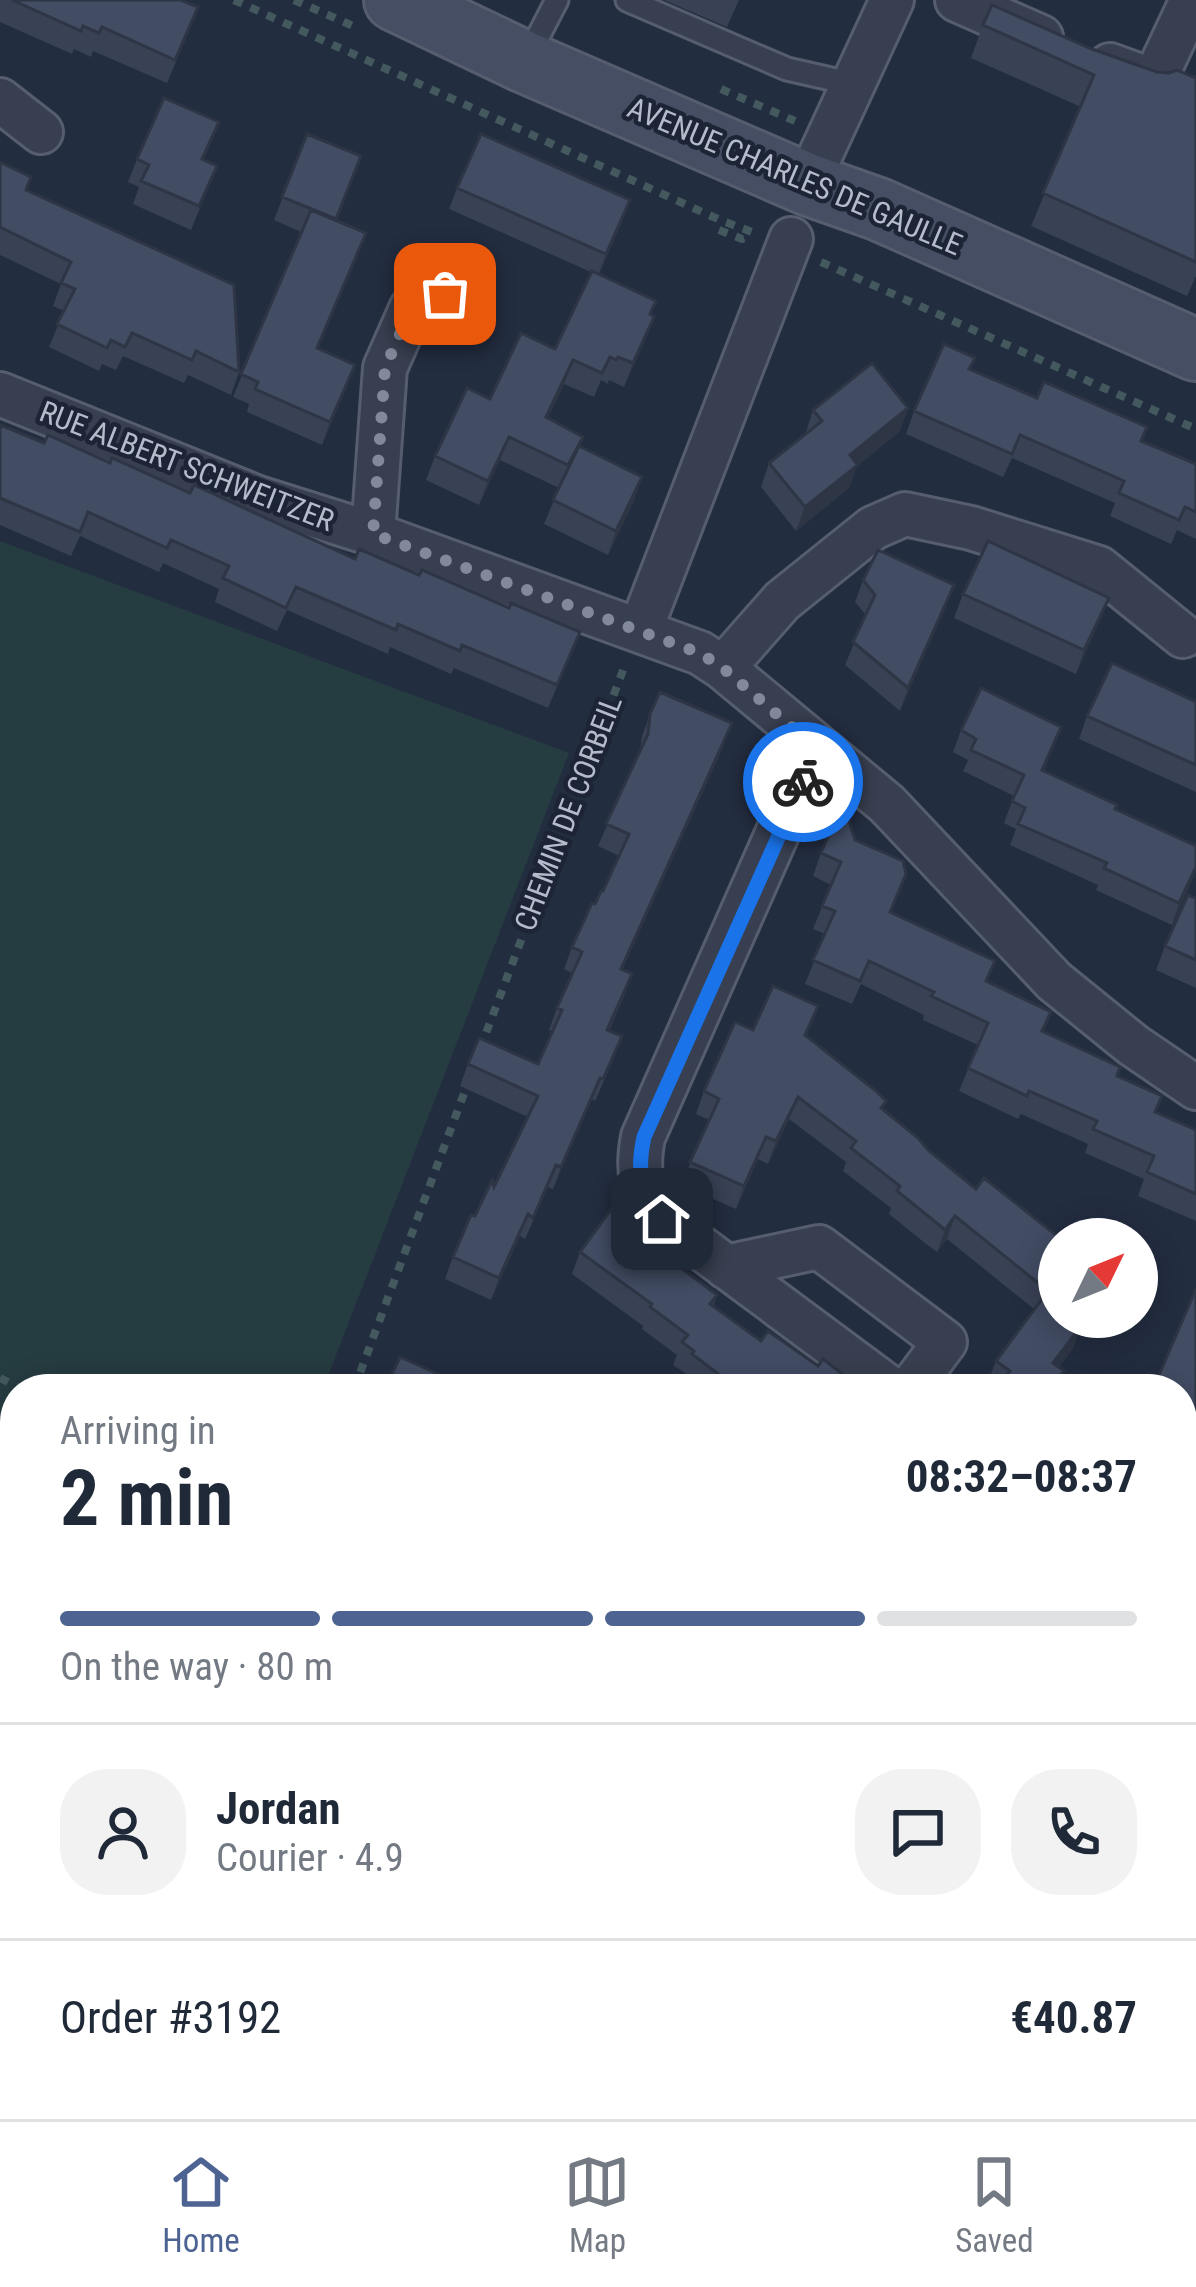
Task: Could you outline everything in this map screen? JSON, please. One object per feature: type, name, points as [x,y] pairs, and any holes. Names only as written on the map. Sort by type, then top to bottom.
[{"type":"main road","name":"AVENUE CHARLES DE GAULLE","points":[[395,0],[798,199],[878,209],[1196,350]]},
{"type":"street","points":[[640,631],[798,199],[892,0]]},
{"type":"street","points":[[957,0],[1154,81],[1192,0]]},
{"type":"street","points":[[0,100],[41,133]]},
{"type":"street","points":[[373,534],[385,368],[411,309],[445,294]]},
{"type":"street","name":"RUE ALBERT SCHWEITZER","points":[[0,394],[258,498],[373,534],[700,653],[887,804],[1054,981],[1196,1088]]},
{"type":"street","points":[[723,668],[782,601],[873,527],[905,514],[970,528],[1099,568],[1183,636]]},
{"type":"street","points":[[822,753],[796,791],[644,1137],[638,1166],[645,1193],[662,1219],[871,1374]]},
{"type":"street","points":[[726,1267],[819,1246],[945,1342],[921,1374]]},
{"type":"lane","points":[[525,62],[557,0]]},
{"type":"lane","points":[[627,0],[787,69],[853,84]]},
{"type":"path","points":[[233,0],[707,214],[798,199]]},
{"type":"path","points":[[704,81],[798,199],[1196,428]]},
{"type":"path","points":[[718,230],[742,239]]},
{"type":"path","name":"CHEMIN DE CORBEIL","points":[[478,1056],[640,631]]},
{"type":"path","points":[[360,1374],[470,1078]]},
{"type":"green space","points":[[0,541],[569,753],[329,1374],[0,1374]]},
{"type":"building","points":[[12,0],[181,0],[198,7],[175,60],[102,27],[99,33],[83,26],[81,31]]},
{"type":"building","points":[[992,5],[1092,49],[1157,72],[1177,70],[1196,78],[1196,262],[1043,193],[1094,75],[983,25]]},
{"type":"building","points":[[164,98],[219,122],[202,159],[217,166],[199,206],[141,181],[149,165],[137,159]]},
{"type":"building","points":[[307,134],[361,156],[336,219],[282,197]]},
{"type":"building","points":[[481,134],[630,200],[606,254],[457,188]]},
{"type":"building","points":[[0,162],[31,177],[26,190],[234,285],[239,372],[196,351],[192,360],[132,333],[125,347],[111,340],[107,348],[57,324],[75,289],[61,283],[71,262],[0,227]]},
{"type":"building","points":[[311,210],[366,233],[317,348],[355,365],[330,422],[255,389],[258,382],[241,374]]},
{"type":"building","points":[[592,271],[656,301],[650,314],[654,317],[633,363],[610,357],[602,373],[573,360],[546,417],[583,437],[568,465],[509,437],[488,481],[435,456],[467,388],[490,399],[521,333],[555,349]]},
{"type":"building","points":[[944,344],[975,358],[969,369],[1037,398],[1044,382],[1147,427],[1141,441],[1196,464],[1196,512],[1185,507],[1179,520],[1119,493],[1124,481],[1020,435],[1012,454],[914,411]]},
{"type":"building","points":[[872,363],[908,408],[850,455],[858,465],[805,507],[769,463],[822,421],[813,410]]},
{"type":"building","points":[[0,425],[44,443],[48,435],[190,493],[194,485],[355,559],[359,549],[580,632],[557,685],[462,645],[460,651],[398,624],[396,630],[296,587],[286,608],[223,578],[229,566],[171,540],[167,548],[88,512],[80,532],[0,498]]},
{"type":"building","points":[[579,446],[642,477],[616,531],[553,500]]},
{"type":"building","points":[[988,541],[1109,598],[1084,650],[963,594]]},
{"type":"building","points":[[878,550],[954,585],[908,688],[853,642],[875,595],[863,580]]},
{"type":"building","points":[[1112,663],[1196,702],[1196,765],[1087,716]]},
{"type":"building","points":[[981,688],[1061,727],[1042,770],[1196,846],[1196,867],[1179,903],[1104,868],[1107,863],[1018,824],[1025,808],[1012,801],[1024,775],[971,750],[976,739],[961,730]]},
{"type":"building","points":[[660,692],[732,723],[621,969],[632,974],[607,1030],[622,1036],[561,1167],[556,1165],[533,1218],[528,1214],[499,1278],[453,1257],[471,1215],[475,1216],[492,1180],[494,1187],[538,1096],[468,1064],[479,1038],[538,1064],[582,952],[572,947],[629,834],[606,824],[648,734]]},
{"type":"building","points":[[843,802],[855,840],[903,861],[906,874],[890,912],[995,961],[986,981],[1051,1012],[1042,1031],[1120,1067],[1117,1076],[1162,1096],[1155,1112],[1196,1130],[1196,1194],[1147,1172],[1154,1156],[1093,1129],[1097,1121],[968,1068],[988,1023],[869,961],[860,981],[813,960],[835,911],[822,906],[841,862],[821,853]]},
{"type":"building","points":[[1188,895],[1196,898],[1196,960],[1165,946]]},
{"type":"building","points":[[773,986],[818,1006],[805,1035],[876,1091],[886,1101],[881,1108],[976,1189],[984,1178],[1038,1221],[1038,1283],[955,1216],[945,1230],[851,1148],[856,1141],[798,1097],[776,1141],[766,1137],[744,1186],[690,1162],[719,1099],[704,1091],[735,1022],[753,1030]]},
{"type":"building","points":[[615,1204],[675,1248],[668,1258],[717,1295],[710,1304],[761,1341],[768,1331],[818,1366],[823,1359],[842,1374],[718,1374],[682,1342],[688,1335],[580,1252]]},
{"type":"building","points":[[1196,1289],[1196,1374],[1159,1374]]},
{"type":"building","points":[[1038,1304],[1038,1338],[1072,1338],[1053,1363],[1064,1371],[1062,1374],[1008,1374],[1010,1371],[996,1361]]},
{"type":"building","points":[[400,1357],[438,1374],[392,1374]]},
{"type":"way so far","points":[[445,294],[411,309],[385,368],[373,534],[700,653],[822,753],[803,782]]},
{"type":"route","points":[[662,1219],[645,1193],[638,1166],[644,1137],[803,782]]}]
